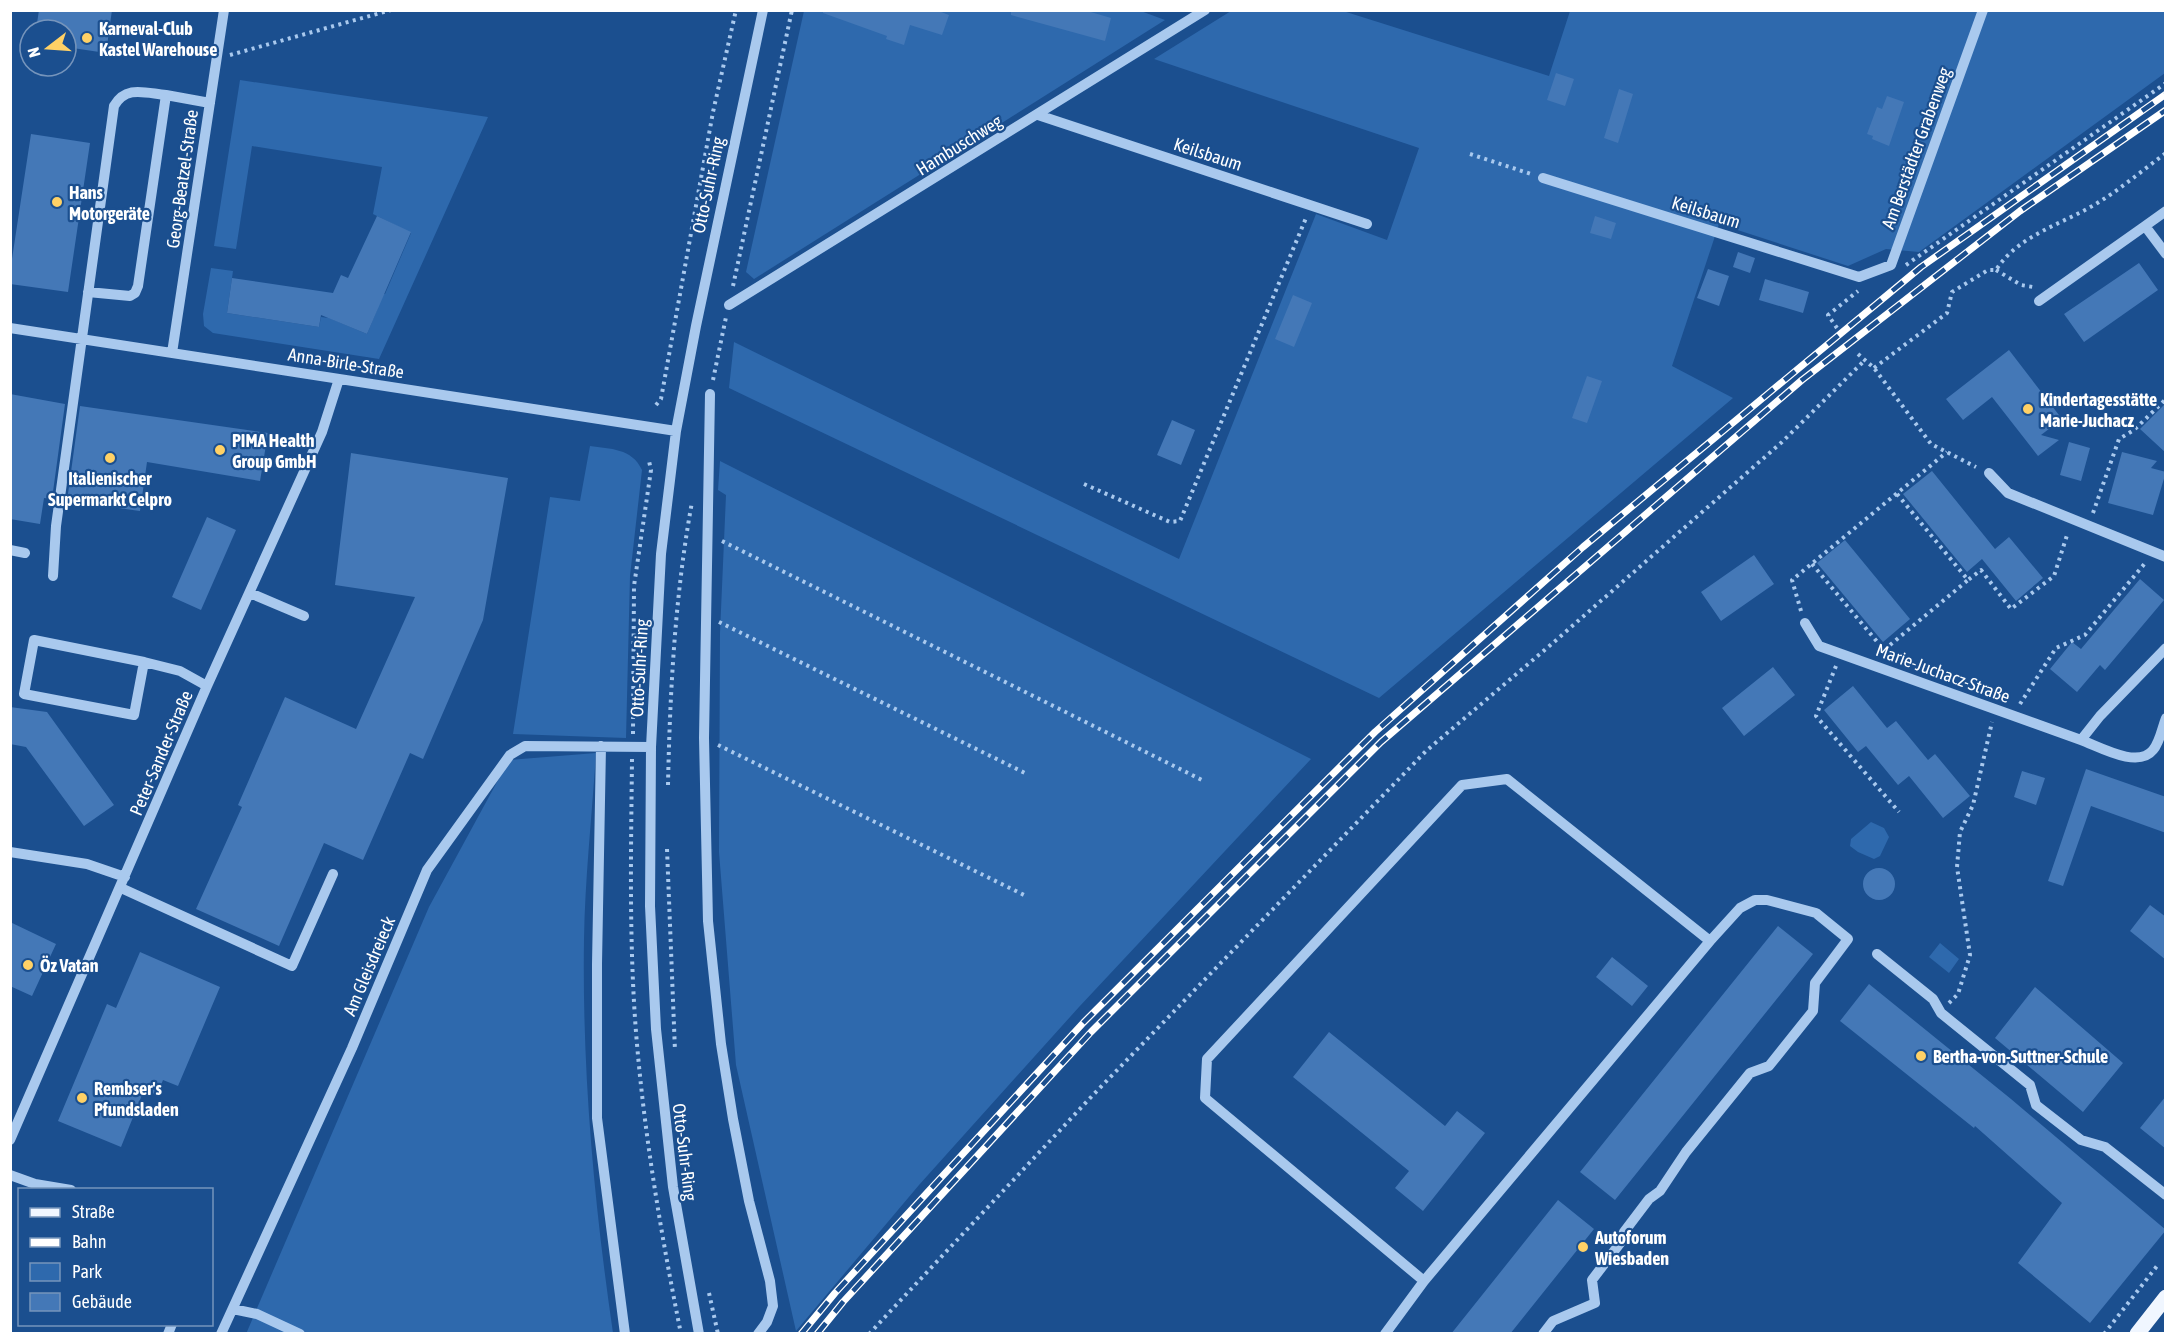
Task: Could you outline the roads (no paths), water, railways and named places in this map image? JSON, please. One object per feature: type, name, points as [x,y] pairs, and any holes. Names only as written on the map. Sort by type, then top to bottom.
[{"type":"main road","points":[[2137,1334],[2166,1297]]},
{"type":"street","name":"Georg-Beatzel-Straße","points":[[172,353],[225,10]]},
{"type":"street","name":"Otto-Suhr-Ring","points":[[699,1334],[673,1187],[656,1029],[650,906],[651,747],[662,554],[676,431],[763,10]]},
{"type":"street","name":"Hambuschweg","points":[[729,305],[1205,10]]},
{"type":"street","name":"Am Berstädter Grabenweg","points":[[1859,277],[1891,265],[1983,10]]},
{"type":"street","points":[[53,576],[56,526],[114,106],[124,94],[133,92],[210,103]]},
{"type":"street","points":[[88,292],[130,296],[138,286],[166,95]]},
{"type":"street","name":"Keilsbaum","points":[[1038,115],[1367,224]]},
{"type":"street","name":"Keilsbaum","points":[[1543,178],[1859,277]]},
{"type":"street","points":[[2039,301],[2166,211]]},
{"type":"street","points":[[2145,226],[2166,254]]},
{"type":"street","name":"Anna-Birle-Straße","points":[[10,328],[676,431]]},
{"type":"street","name":"Peter-Sander-Straße","points":[[11,1137],[207,686],[322,432],[339,379]]},
{"type":"street","points":[[710,394],[704,738],[708,921],[721,1044],[741,1160],[770,1281],[773,1306],[767,1322],[758,1334]]},
{"type":"street","points":[[1989,473],[2008,493],[2166,556]]},
{"type":"street","points":[[10,550],[25,553]]},
{"type":"street","points":[[250,593],[304,616]]},
{"type":"street","name":"Marie-Juchacz-Straße","points":[[1805,623],[1819,646],[2131,758],[2142,758],[2155,748],[2166,718]]},
{"type":"street","points":[[144,662],[134,715],[24,694],[34,640],[144,662],[180,671],[207,686]]},
{"type":"street","points":[[2081,740],[2100,716],[2166,648]]},
{"type":"street","name":"Am Gleisdreieck","points":[[221,1334],[352,1048],[427,870],[510,755],[525,746],[651,747]]},
{"type":"street","points":[[601,746],[597,1118],[625,1334]]},
{"type":"street","points":[[1424,1281],[1205,1098],[1207,1059],[1462,785],[1507,779],[1710,941]]},
{"type":"street","points":[[10,852],[87,864],[125,877]]},
{"type":"street","points":[[121,888],[292,966],[333,874]]},
{"type":"street","points":[[1385,1334],[1424,1281],[1740,908],[1755,900],[1767,900],[1816,913],[1848,939],[1815,983],[1813,1011],[1769,1066],[1750,1073],[1686,1152],[1660,1191],[1649,1199],[1623,1232],[1621,1242],[1592,1280],[1595,1304],[1553,1321],[1543,1334]]},
{"type":"street","points":[[1877,954],[1933,999],[1941,1013],[2030,1085],[2036,1105],[2081,1140],[2105,1146],[2166,1195]]},
{"type":"street","points":[[10,1175],[35,1184],[59,1188]]},
{"type":"street","points":[[233,1309],[257,1314],[300,1334]]},
{"type":"railway","points":[[801,1334],[835,1293],[1084,1022],[1375,732],[1583,547],[1921,267],[2166,94]]},
{"type":"railway","points":[[817,1334],[843,1302],[1091,1032],[1381,742],[1802,380],[2020,211],[2166,110]]},
{"type":"place","name":"Karneval-Club Kastel Warehouse","points":[[87,38]]},
{"type":"place","name":"Hans Motorgeräte","points":[[57,202]]},
{"type":"place","name":"Kindertagesstätte Marie-Juchacz","points":[[2028,409]]},
{"type":"place","name":"PIMA Health Group GmbH","points":[[220,450]]},
{"type":"place","name":"Italienischer Supermarkt Celpro","points":[[110,458]]},
{"type":"place","name":"Öz Vatan","points":[[28,965]]},
{"type":"place","name":"Bertha-von-Suttner-Schule","points":[[1921,1056]]},
{"type":"place","name":"Rembser's Pfundsladen","points":[[82,1098]]},
{"type":"place","name":"Autoforum Wiesbaden","points":[[1583,1247]]}]
